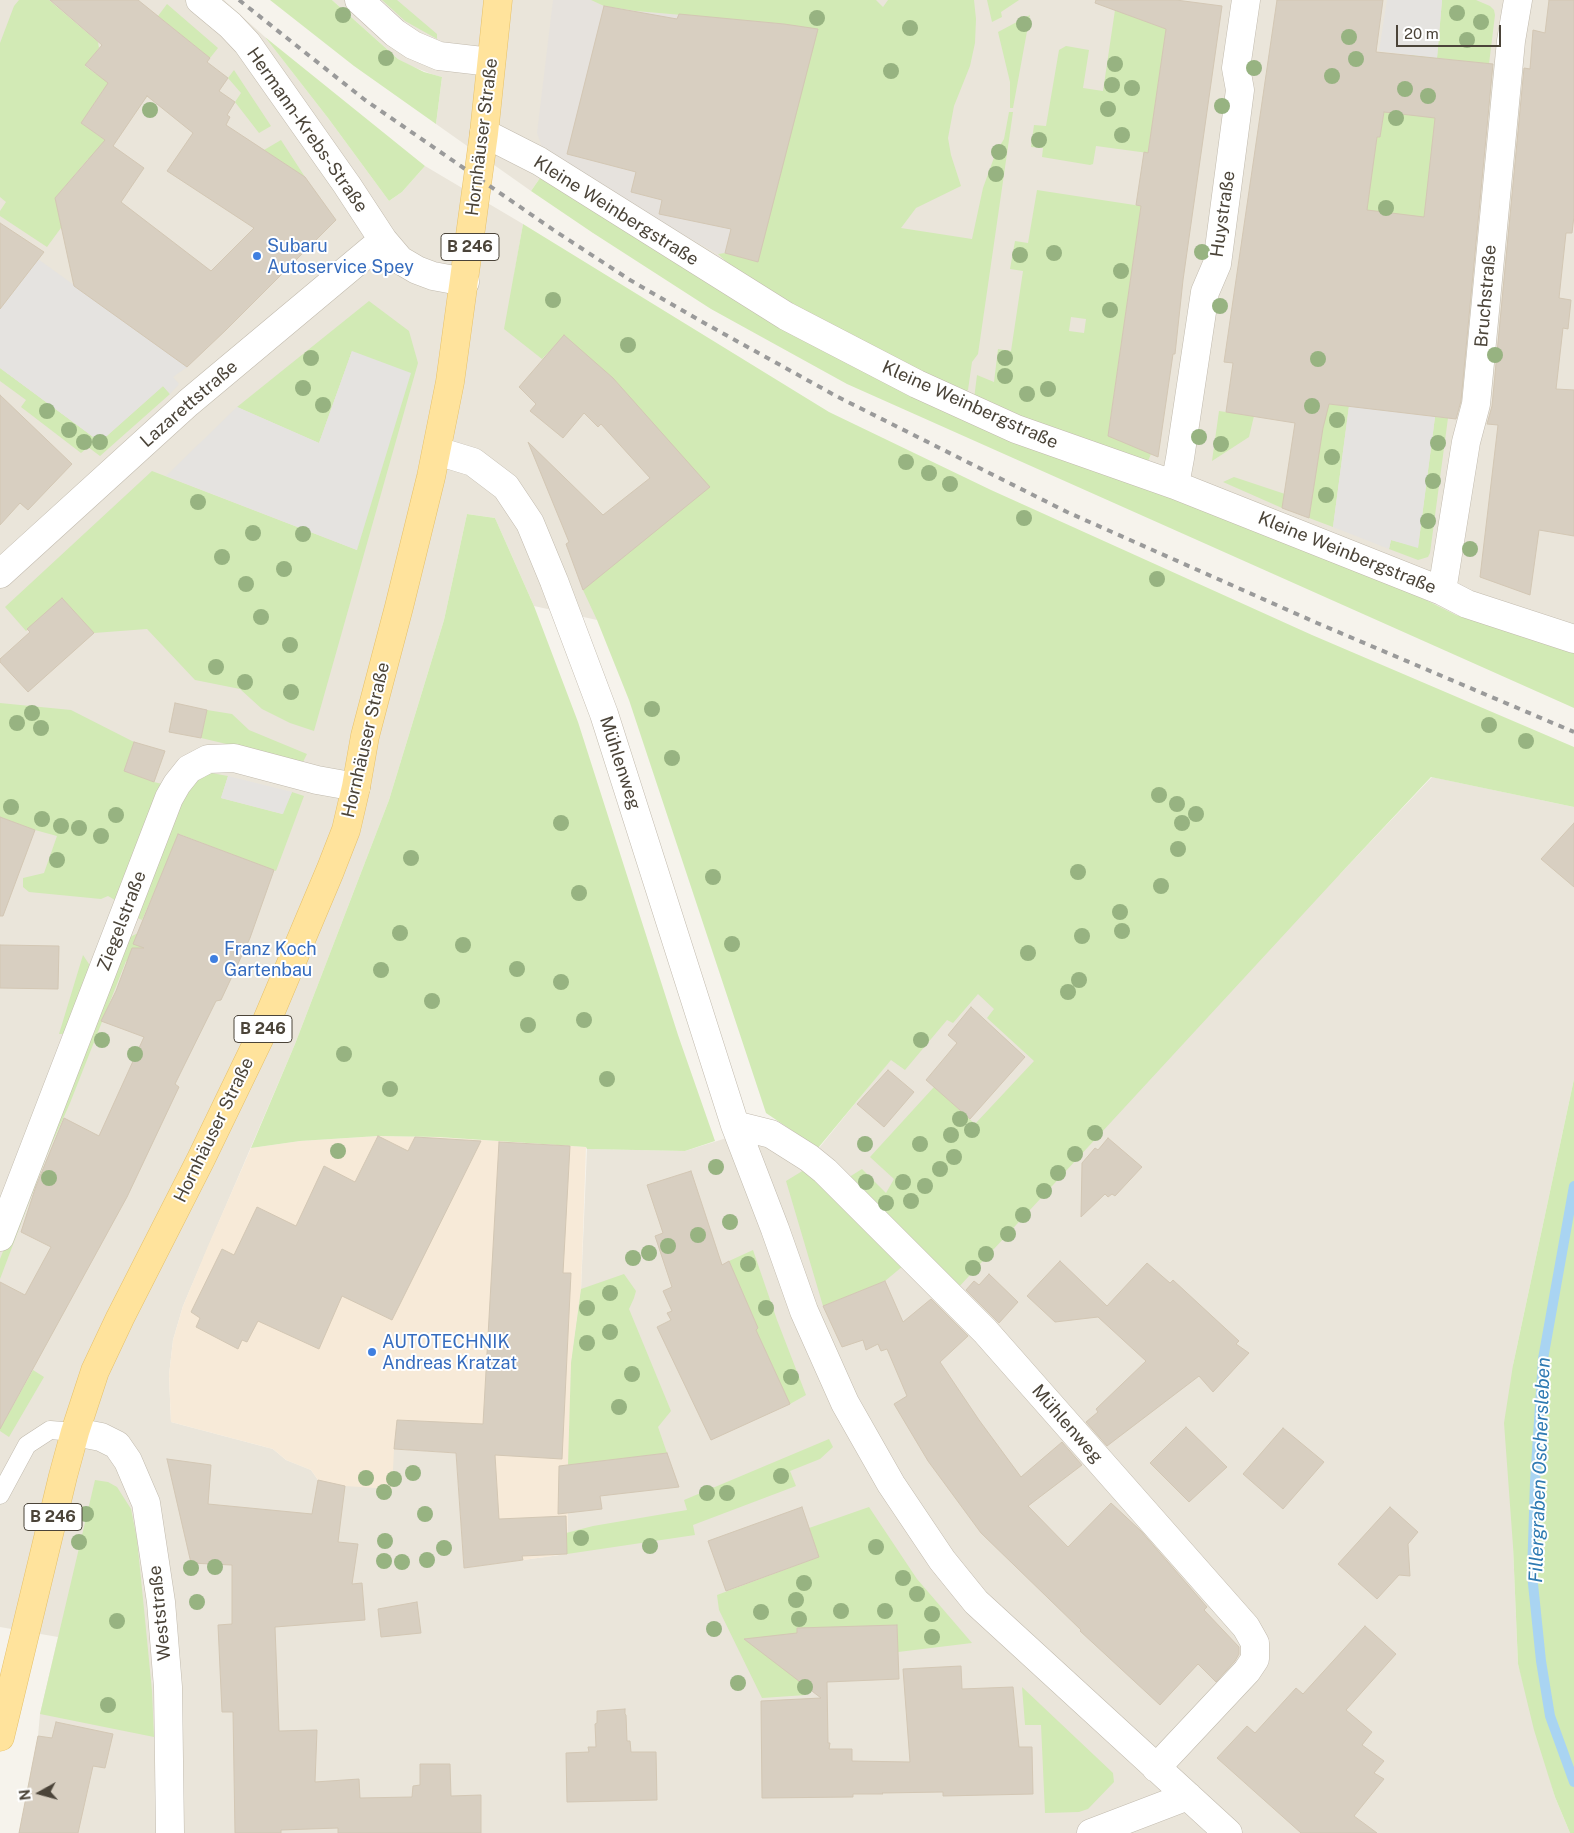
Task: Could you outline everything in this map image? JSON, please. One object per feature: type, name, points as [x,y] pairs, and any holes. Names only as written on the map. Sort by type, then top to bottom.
[{"type":"main road","name":"Hornhäuser Straße","points":[[0,1737],[75,1432],[95,1371],[260,1037],[346,830],[365,736],[437,451],[450,382],[484,133],[498,0]]},
{"type":"street","name":"Hermann-Krebs-Straße","points":[[200,0],[248,43],[383,240],[406,265],[433,276],[465,282]]},
{"type":"street","points":[[359,0],[395,33],[413,45],[439,56],[491,62]]},
{"type":"street","name":"Huystraße","points":[[1175,484],[1205,292],[1217,264],[1240,90],[1236,68],[1246,0]]},
{"type":"street","name":"Bruchstraße","points":[[1442,591],[1466,442],[1476,404],[1511,41],[1518,0]]},
{"type":"street","name":"Kleine Weinbergstraße","points":[[484,133],[539,162],[786,316],[859,356],[917,384],[1016,429],[1175,484],[1442,591],[1467,604],[1574,640]]},
{"type":"street","name":"Lazarettstraße","points":[[0,574],[188,403],[383,240]]},
{"type":"street","name":"Mühlenweg","points":[[437,451],[473,462],[506,487],[530,523],[604,714],[736,1125],[804,1311],[845,1403],[891,1484],[942,1560],[976,1602],[1228,1833]]},
{"type":"street","name":"Ziegelstraße","points":[[0,1237],[169,798],[177,784],[189,769],[208,760],[234,758],[317,780],[356,788]]},
{"type":"street","name":"Mühlenweg","points":[[736,1125],[771,1134],[826,1171],[985,1331],[1246,1627],[1254,1643],[1255,1659],[1247,1672],[1156,1768]]},
{"type":"street","name":"Weststraße","points":[[75,1432],[100,1437],[117,1445],[128,1461],[146,1503],[161,1602],[168,1687],[170,1833]]},
{"type":"street","points":[[1090,1833],[1188,1796]]},
{"type":"lane","points":[[0,1495],[27,1445],[50,1430],[75,1432]]},
{"type":"shaded area","points":[[0,0],[224,0],[265,37],[389,201],[402,192],[425,166],[523,224],[514,276],[785,455],[597,620],[534,606],[495,518],[467,514],[444,620],[389,800],[295,1044],[183,1306],[173,1340],[169,1375],[171,1422],[273,1449],[286,1460],[311,1470],[318,1480],[394,1449],[456,1453],[464,1568],[567,1554],[571,1363],[581,1289],[587,1149],[685,1151],[778,1122],[819,1148],[1120,776],[1340,874],[1432,777],[1574,807],[1574,1079],[1513,1365],[1513,1546],[1518,1664],[1555,1797],[1570,1833],[19,1833],[38,1736],[40,1714],[58,1637],[0,1627]]},
{"type":"shaded area","points":[[332,0],[1574,0],[1574,653],[1456,615],[1422,598],[1172,495],[540,178],[531,191],[436,124],[442,77],[411,66],[398,59]]},
{"type":"shaded area","points":[[553,0],[591,0],[604,6],[636,11],[785,24],[758,262],[725,253],[718,254],[554,158],[542,147],[537,133]]},
{"type":"shaded area","points":[[1387,0],[1442,0],[1437,58],[1379,51]]},
{"type":"shaded area","points":[[38,259],[187,367],[173,377],[179,384],[170,394],[163,386],[100,442],[0,368],[0,309]]},
{"type":"shaded area","points":[[352,351],[411,373],[357,550],[166,476],[237,407],[319,443]]},
{"type":"shaded area","points":[[1349,406],[1435,417],[1418,548],[1391,540],[1389,549],[1333,527]]},
{"type":"shaded area","points":[[228,776],[292,792],[283,814],[221,798]]},
{"type":"shaded area","name":"AUTOTECHNIK Andreas Kratzat","points":[[378,1136],[439,1137],[586,1147],[581,1289],[571,1363],[567,1554],[464,1568],[456,1453],[394,1449],[392,1489],[345,1486],[318,1480],[311,1470],[286,1460],[273,1449],[171,1422],[169,1375],[173,1340],[183,1306],[251,1148],[300,1141]]},
{"type":"green space","points":[[19,0],[49,0],[98,42],[99,48],[85,66],[96,74],[104,64],[149,93],[136,112],[103,90],[81,123],[113,146],[97,165],[88,159],[55,198],[66,221],[47,247],[0,216],[0,211],[6,202],[0,197],[0,43],[14,6]]},
{"type":"green space","points":[[270,0],[332,0],[398,59],[424,72],[442,77],[436,124],[354,66]]},
{"type":"green space","points":[[382,0],[397,0],[437,34],[437,39],[405,21]]},
{"type":"green space","points":[[591,0],[876,0],[883,7],[888,0],[974,0],[976,19],[975,43],[970,66],[954,106],[948,138],[951,155],[961,186],[916,208],[901,228],[972,239],[983,188],[996,152],[1004,139],[1009,112],[1013,112],[978,354],[972,362],[968,390],[962,396],[851,341],[735,270],[718,254],[725,253],[758,262],[785,24],[636,11],[604,6]]},
{"type":"green space","points":[[987,0],[1019,0],[1001,12],[1002,17],[992,22]]},
{"type":"green space","points":[[1442,0],[1476,0],[1490,6],[1494,10],[1489,64],[1437,58]]},
{"type":"green space","points":[[167,4],[218,48],[210,58],[158,16]]},
{"type":"green space","points":[[1115,10],[1166,29],[1148,153],[1096,146],[1093,164],[1090,165],[1042,157],[1043,148],[1031,147],[1034,125],[1046,126],[1059,50],[1066,46],[1089,50],[1083,88],[1103,91]]},
{"type":"green space","points":[[1030,15],[1013,108],[1010,108],[1010,82],[998,32]]},
{"type":"green space","points":[[265,37],[425,166],[402,192],[389,201]]},
{"type":"green space","points":[[1410,55],[1437,58],[1435,118],[1422,235],[1354,210],[1359,170],[1372,171],[1377,137],[1380,137],[1384,112],[1407,76]]},
{"type":"green space","points":[[234,70],[271,126],[259,133],[235,102],[241,93],[228,78]]},
{"type":"green space","points":[[281,140],[305,177],[264,150]]},
{"type":"green space","points":[[540,178],[603,216],[1172,495],[1422,598],[1456,615],[1574,653],[1574,708],[847,384],[711,309],[593,233],[531,191]]},
{"type":"green space","points":[[1037,190],[1141,206],[1108,435],[1151,454],[1148,461],[1134,463],[974,399],[977,375],[994,382],[998,349],[1011,351],[1023,271],[1010,269],[1015,241],[1028,243]],"holes":[[[1071,317],[1086,319],[1084,333],[1069,331]]]},
{"type":"green space","points":[[523,224],[829,412],[991,490],[1312,635],[1574,747],[1574,807],[1431,777],[957,1289],[846,1179],[862,1169],[886,1193],[894,1179],[870,1157],[934,1087],[975,1124],[1034,1061],[987,1018],[994,1009],[978,994],[953,1023],[947,1020],[905,1070],[891,1060],[818,1148],[766,1113],[629,700],[583,590],[709,487],[613,378],[564,336],[542,359],[504,329]]},
{"type":"green space","points":[[369,301],[409,331],[418,363],[314,731],[290,723],[262,709],[240,689],[195,680],[147,629],[94,633],[62,598],[26,631],[5,607],[152,471],[357,550],[352,351],[319,443],[237,407]]},
{"type":"green space","points":[[0,368],[100,442],[163,386],[170,394],[100,456],[88,447],[81,453],[21,407],[26,400],[0,381]]},
{"type":"green space","points":[[1326,404],[1349,406],[1333,527],[1309,518]]},
{"type":"green space","points":[[1219,411],[1254,416],[1249,437],[1212,461]]},
{"type":"green space","points":[[1435,417],[1448,418],[1430,553],[1428,557],[1418,560],[1389,549],[1391,540],[1418,547]]},
{"type":"green space","points":[[1234,477],[1285,494],[1282,508],[1223,482]]},
{"type":"green space","points":[[467,514],[495,518],[534,606],[578,722],[678,1035],[715,1141],[685,1151],[587,1149],[586,1147],[439,1137],[378,1136],[300,1141],[251,1148],[295,1044],[389,800],[444,620]]},
{"type":"green space","points":[[0,703],[71,710],[134,742],[124,771],[166,785],[121,900],[115,900],[108,896],[101,899],[29,892],[23,887],[23,878],[44,873],[57,836],[0,817]]},
{"type":"green space","points":[[207,710],[232,714],[249,730],[307,754],[303,762],[201,738]]},
{"type":"green space","points":[[200,771],[228,776],[221,798],[282,814],[292,792],[304,796],[276,871],[179,834],[142,920],[135,917],[191,780]]},
{"type":"green space","points":[[140,932],[160,975],[126,961],[70,1103],[47,1155],[0,1279],[0,1259],[128,938]]},
{"type":"green space","points":[[83,955],[89,964],[89,976],[68,1034],[59,1034]]},
{"type":"green space","points":[[1574,1079],[1574,1833],[1570,1833],[1555,1797],[1534,1730],[1518,1664],[1513,1546],[1504,1423],[1513,1365]]},
{"type":"green space","points":[[804,1170],[903,1266],[885,1281],[823,1306],[786,1181]]},
{"type":"green space","points":[[753,1250],[806,1395],[790,1404],[756,1330],[758,1328],[729,1261]]},
{"type":"green space","points":[[624,1274],[636,1291],[629,1309],[671,1411],[658,1427],[667,1453],[568,1465],[571,1363],[581,1289]]},
{"type":"green space","points":[[33,1370],[44,1377],[9,1437],[0,1429]]},
{"type":"green space","points":[[829,1439],[833,1447],[820,1459],[790,1471],[796,1486],[693,1525],[695,1535],[567,1554],[566,1533],[593,1526],[687,1510],[684,1500]]},
{"type":"green space","points":[[95,1480],[108,1482],[117,1487],[131,1509],[137,1539],[152,1691],[154,1737],[40,1714]]},
{"type":"green space","points":[[869,1507],[917,1579],[972,1643],[898,1652],[897,1625],[797,1629],[799,1683],[806,1695],[762,1698],[719,1610],[717,1595],[819,1557],[809,1528]]},
{"type":"green space","points":[[1022,1687],[1113,1773],[1114,1782],[1088,1809],[1079,1812],[1045,1813],[1041,1725],[1025,1725]]},
{"type":"building","points":[[50,0],[138,0],[210,58],[207,62],[228,78],[219,91],[235,102],[227,115],[230,117],[226,125],[305,177],[336,220],[187,367],[74,286],[55,198],[105,140],[81,123],[108,83],[85,65],[102,45]],"holes":[[[147,96],[193,133],[167,171],[254,228],[211,271],[121,202],[144,168],[113,146]]]},
{"type":"building","points":[[1096,0],[1176,0],[1222,6],[1183,280],[1175,354],[1173,354],[1158,457],[1108,436],[1141,206],[1136,205],[1144,152],[1148,153],[1166,29],[1095,3]]},
{"type":"building","points":[[1277,0],[1383,0],[1376,52],[1493,64],[1461,401],[1456,419],[1329,404],[1323,428],[1309,518],[1282,508],[1295,423],[1226,412],[1233,363],[1224,362]],"holes":[[[1384,112],[1435,118],[1424,217],[1367,210],[1377,137],[1380,137]]]},
{"type":"building","points":[[1549,0],[1574,0],[1574,216],[1572,233],[1566,233],[1559,298],[1571,300],[1568,329],[1563,328],[1556,389],[1574,390],[1574,536],[1539,530],[1530,595],[1480,577],[1498,425],[1487,424],[1492,406],[1524,68],[1530,69],[1533,30],[1545,33]]},
{"type":"building","points":[[604,6],[677,19],[679,14],[818,29],[758,262],[725,253],[731,229],[659,214],[662,200],[631,192],[636,172],[567,154]]},
{"type":"building","points":[[0,223],[44,252],[0,309]]},
{"type":"building","points":[[564,335],[613,378],[710,487],[583,590],[566,544],[569,542],[528,442],[603,515],[650,478],[601,424],[598,427],[584,413],[563,438],[530,411],[536,404],[519,387]]},
{"type":"building","points":[[0,395],[72,464],[28,510],[20,503],[0,525]]},
{"type":"building","points":[[62,598],[94,633],[28,692],[0,662],[0,659],[30,632],[27,629]]},
{"type":"building","points":[[175,703],[207,710],[201,738],[169,732]]},
{"type":"building","points":[[134,742],[165,751],[154,782],[124,771]]},
{"type":"building","points":[[0,817],[35,830],[3,916],[0,916]]},
{"type":"building","points":[[1574,823],[1574,887],[1541,859]]},
{"type":"building","points":[[178,834],[274,870],[250,938],[221,1000],[216,1001],[175,1084],[179,1087],[127,1197],[0,1429],[0,1282],[25,1295],[51,1247],[21,1232],[36,1186],[64,1118],[99,1136],[144,1037],[101,1021],[116,991],[132,948],[144,948],[133,944]]},
{"type":"building","points":[[0,945],[59,946],[58,989],[0,988]]},
{"type":"building","points":[[971,1007],[1025,1057],[970,1119],[926,1080],[957,1043],[948,1035]]},
{"type":"building","points":[[888,1070],[914,1092],[884,1127],[857,1104]]},
{"type":"building","points":[[378,1136],[408,1151],[415,1137],[481,1141],[392,1320],[342,1296],[319,1349],[258,1321],[247,1342],[242,1340],[238,1349],[196,1327],[200,1318],[191,1312],[222,1249],[234,1255],[257,1207],[296,1226],[324,1166],[355,1182]]},
{"type":"building","points":[[1108,1138],[1142,1167],[1115,1196],[1112,1194],[1108,1197],[1105,1194],[1081,1217],[1082,1163],[1095,1148],[1098,1150]]},
{"type":"building","points":[[499,1142],[570,1146],[563,1273],[571,1273],[562,1459],[495,1455],[499,1519],[566,1516],[567,1554],[522,1556],[523,1560],[464,1568],[456,1453],[394,1449],[397,1420],[483,1424]]},
{"type":"building","points":[[691,1171],[722,1265],[729,1261],[758,1328],[756,1330],[790,1404],[711,1440],[657,1327],[671,1320],[667,1313],[672,1311],[663,1291],[672,1287],[655,1236],[663,1233],[647,1185]]},
{"type":"building","points":[[1060,1261],[1107,1306],[1147,1263],[1170,1283],[1173,1280],[1239,1341],[1236,1344],[1249,1353],[1213,1392],[1199,1376],[1107,1446],[1086,1422],[1098,1412],[1096,1409],[1146,1361],[1098,1317],[1055,1322],[1027,1296]]},
{"type":"building","points":[[989,1274],[1018,1302],[999,1323],[966,1290],[974,1281],[979,1285]]},
{"type":"building","points":[[885,1281],[903,1322],[931,1299],[968,1336],[940,1362],[979,1420],[1021,1477],[1062,1442],[1082,1465],[1028,1506],[1068,1547],[1111,1503],[1141,1531],[1207,1607],[1204,1610],[1239,1647],[1239,1654],[1235,1661],[1216,1682],[1198,1664],[1160,1705],[1080,1631],[981,1533],[928,1461],[894,1404],[907,1396],[887,1349],[881,1351],[878,1344],[866,1350],[863,1340],[842,1347],[823,1306]]},
{"type":"building","points":[[1186,1427],[1227,1467],[1189,1502],[1150,1463]]},
{"type":"building","points":[[1283,1428],[1324,1462],[1283,1509],[1243,1474]]},
{"type":"building","points":[[667,1453],[679,1487],[600,1496],[602,1509],[558,1514],[559,1466]]},
{"type":"building","points":[[167,1459],[211,1465],[208,1504],[312,1514],[318,1480],[345,1486],[338,1542],[358,1544],[352,1584],[362,1583],[365,1620],[275,1627],[279,1731],[317,1730],[315,1782],[359,1779],[360,1798],[412,1797],[413,1786],[420,1785],[420,1764],[450,1764],[451,1796],[481,1795],[481,1833],[338,1833],[338,1828],[281,1830],[281,1833],[235,1833],[233,1712],[222,1712],[218,1625],[232,1624],[232,1565],[191,1563]]},
{"type":"building","points":[[802,1507],[819,1557],[726,1591],[708,1541]]},
{"type":"building","points":[[1390,1507],[1418,1532],[1408,1544],[1410,1576],[1399,1575],[1377,1599],[1338,1564]]},
{"type":"building","points":[[417,1602],[421,1633],[381,1637],[378,1609]]},
{"type":"building","points":[[897,1625],[899,1679],[827,1682],[829,1749],[852,1749],[852,1761],[910,1762],[903,1669],[961,1666],[962,1689],[1013,1687],[1019,1747],[1032,1747],[1033,1794],[943,1796],[943,1792],[853,1794],[853,1797],[762,1798],[761,1701],[821,1698],[744,1639],[797,1633],[797,1628]]},
{"type":"building","points":[[1365,1626],[1396,1654],[1346,1710],[1372,1732],[1362,1745],[1384,1761],[1374,1773],[1384,1779],[1354,1816],[1377,1833],[1301,1833],[1217,1758],[1247,1726],[1255,1733],[1296,1688],[1303,1694]]},
{"type":"building","points":[[625,1709],[627,1741],[630,1741],[631,1752],[656,1752],[657,1800],[567,1802],[566,1753],[589,1752],[588,1747],[596,1747],[595,1724],[597,1723],[597,1711]]},
{"type":"building","points":[[56,1722],[113,1734],[105,1768],[93,1766],[78,1833],[19,1833],[38,1736],[52,1738]]},
{"type":"waterway","name":"Fillergraben Oschersleben","points":[[1574,1186],[1543,1359],[1535,1482],[1532,1574],[1541,1661],[1550,1716],[1574,1782]]},
{"type":"railway","points":[[239,0],[365,100],[555,231],[630,280],[838,397],[1067,512],[1317,623],[1574,732]]},
{"type":"place","name":"Subaru Autoservice Spey","points":[[257,256]]},
{"type":"place","name":"Franz Koch Gartenbau","points":[[214,959]]},
{"type":"place","name":"AUTOTECHNIK Andreas Kratzat","points":[[372,1352]]}]
